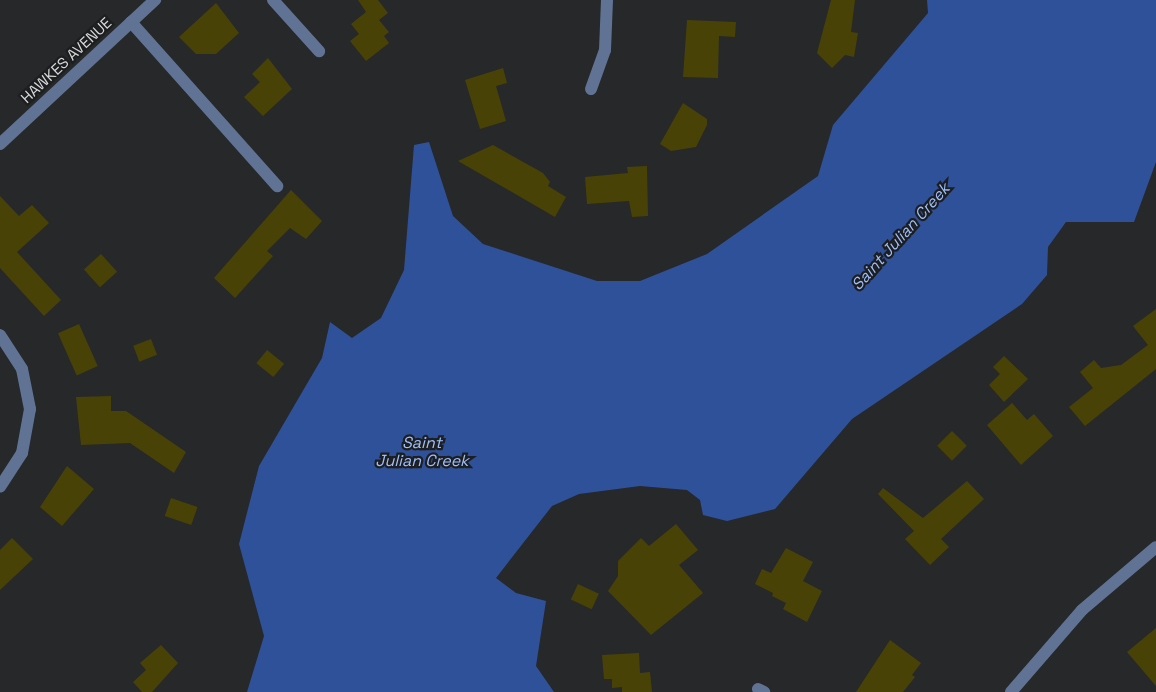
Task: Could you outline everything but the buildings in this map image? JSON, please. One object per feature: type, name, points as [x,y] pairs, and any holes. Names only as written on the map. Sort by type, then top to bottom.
[{"type":"street","name":"HAWKES AVENUE","points":[[0,144],[155,0]]},
{"type":"street","points":[[273,0],[320,51]]},
{"type":"street","points":[[590,89],[605,50],[607,0]]},
{"type":"street","points":[[131,22],[277,186]]},
{"type":"street","points":[[0,335],[22,369],[30,409],[22,453],[0,487]]},
{"type":"street","points":[[1010,692],[1082,610],[1156,547]]},
{"type":"water","name":"Saint Julian Creek","points":[[927,0],[1156,0],[1156,162],[1134,222],[1066,222],[1048,247],[1047,275],[1022,304],[852,419],[775,509],[727,521],[703,515],[700,500],[687,490],[640,486],[579,494],[552,506],[496,578],[516,593],[546,601],[536,666],[554,692],[247,692],[264,636],[239,544],[259,466],[322,358],[330,322],[352,338],[381,318],[404,270],[414,145],[429,142],[453,216],[483,244],[597,281],[640,281],[707,254],[818,176],[833,125],[928,13]]}]
